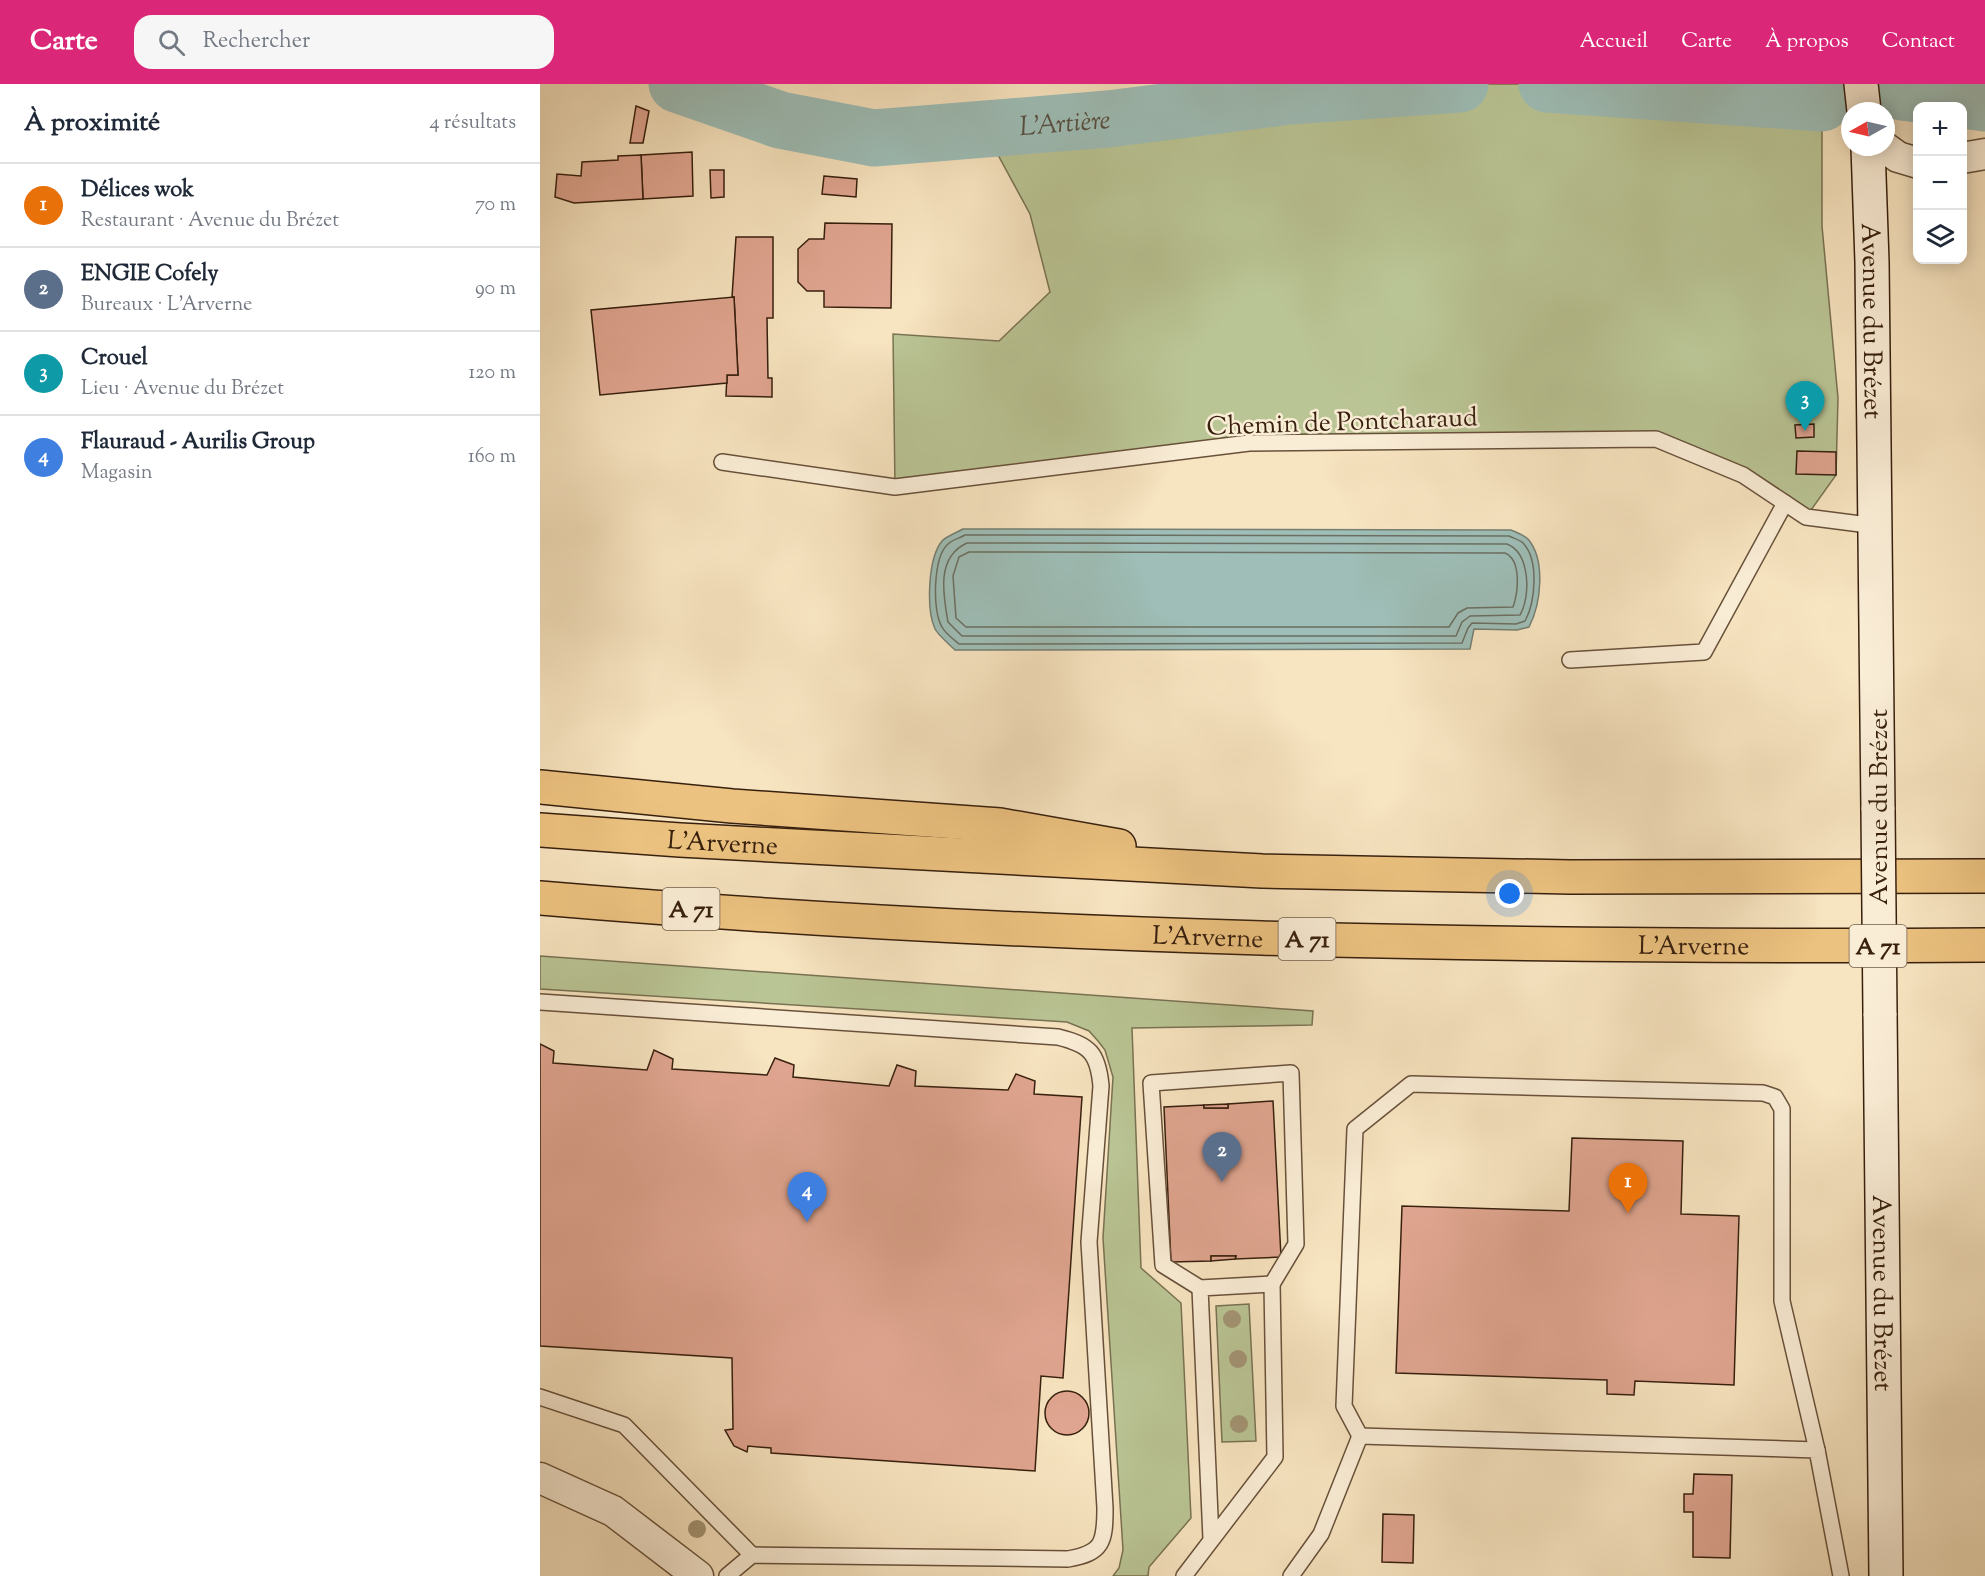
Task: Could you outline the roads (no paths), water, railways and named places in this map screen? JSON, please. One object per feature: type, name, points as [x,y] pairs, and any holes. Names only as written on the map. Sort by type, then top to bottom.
[{"type":"highway","points":[[540,787],[732,806],[1000,825],[1262,871]]},
{"type":"highway","name":"L'Arverne","points":[[540,830],[680,840],[1262,871],[1570,877],[1985,876]]},
{"type":"highway","name":"L'Arverne","points":[[540,898],[1120,934],[1771,946],[1985,945]]},
{"type":"street","points":[[1861,84],[1863,102]]},
{"type":"street","points":[[1967,157],[1985,154]]},
{"type":"street","points":[[1895,155],[1913,162]]},
{"type":"street","name":"Avenue du Brézet","points":[[1868,156],[1876,526],[1886,1576]]},
{"type":"street","points":[[540,1478],[613,1511],[664,1547],[698,1576]]},
{"type":"lane","name":"Chemin de Pontcharaud","points":[[722,462],[895,487],[1249,443],[1656,439],[1743,475],[1806,517],[1876,526]]},
{"type":"lane","points":[[1570,660],[1704,652],[1785,503]]},
{"type":"lane","points":[[540,1002],[1058,1037],[1077,1042],[1091,1051],[1100,1067],[1101,1086],[1089,1242],[1106,1508],[1106,1531],[1101,1544],[1090,1556],[1068,1559],[752,1555],[727,1576]]},
{"type":"lane","points":[[1184,1576],[1275,1457],[1272,1284],[1296,1244],[1291,1073],[1151,1083],[1163,1265],[1200,1288],[1272,1284]]},
{"type":"lane","points":[[1291,1576],[1321,1534],[1360,1436],[1344,1406],[1355,1129],[1411,1084],[1763,1093],[1775,1097],[1782,1109],[1782,1301],[1817,1450],[1841,1576]]},
{"type":"lane","points":[[1200,1288],[1211,1539]]},
{"type":"lane","points":[[540,1397],[624,1425],[752,1555]]},
{"type":"lane","points":[[1360,1436],[1817,1450]]},
{"type":"water","points":[[963,529],[1511,530],[1528,539],[1534,548],[1539,570],[1539,595],[1529,627],[1517,630],[1474,629],[1470,649],[955,650],[935,629],[930,609],[930,584],[937,549],[942,541]]},
{"type":"waterway","name":"L'Artière","points":[[677,84],[780,120],[874,138],[1108,119],[1290,96],[1460,84]]},
{"type":"waterway","name":"L'Artière","points":[[1547,84],[1822,103]]},
{"type":"waterway","name":"L'Artière","points":[[1902,92],[1985,103]]},
{"type":"place","name":"Crouel","points":[[1805,431]]},
{"type":"place","name":"ENGIE Cofely","points":[[1222,1182]]},
{"type":"place","name":"Délices wok","points":[[1628,1213]]},
{"type":"place","name":"Flauraud - Aurilis Group","points":[[807,1222]]}]
